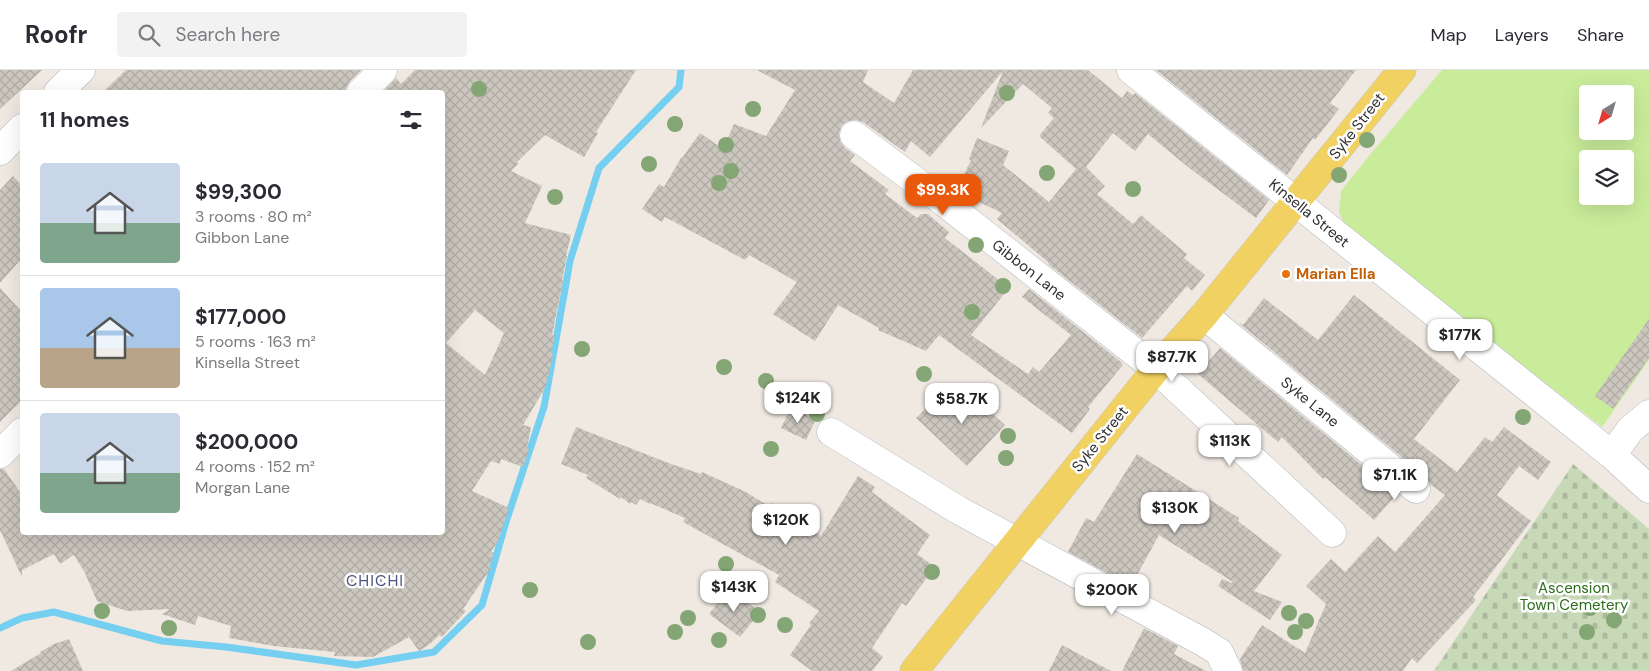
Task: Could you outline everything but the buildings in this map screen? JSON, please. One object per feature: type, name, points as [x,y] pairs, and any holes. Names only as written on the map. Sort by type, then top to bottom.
[{"type":"main road","name":"Syke Street","points":[[914,671],[1156,370],[1296,203],[1392,73]]},
{"type":"street","points":[[60,90],[81,70]]},
{"type":"street","points":[[363,90],[383,70]]},
{"type":"street","name":"Kinsella Street","points":[[1131,70],[1612,455],[1649,489]]},
{"type":"street","points":[[0,151],[20,130]]},
{"type":"street","name":"Gibbon Lane","points":[[854,135],[945,203],[1156,370],[1332,533]]},
{"type":"street","name":"Syke Lane","points":[[1204,315],[1416,489]]},
{"type":"street","points":[[1612,455],[1630,430],[1649,414]]},
{"type":"street","points":[[831,432],[960,511],[1019,541],[1203,642],[1219,652],[1228,671]]},
{"type":"street","points":[[0,454],[20,434]]},
{"type":"green space","points":[[1442,70],[1649,70],[1649,360],[1602,427],[1346,228],[1339,212],[1341,191]]},
{"type":"green space","name":"Ascension Town Cemetery","points":[[1573,464],[1649,529],[1649,671],[1434,671]]},
{"type":"waterway","points":[[0,628],[22,618],[54,612],[162,641],[226,647],[356,665],[434,652],[482,605],[506,522],[544,407],[570,261],[599,168],[679,87],[681,70]]},
{"type":"place","name":"Marian Ella","points":[[1286,274]]},
{"type":"district","name":"CHICHI","points":[[375,580]]}]
